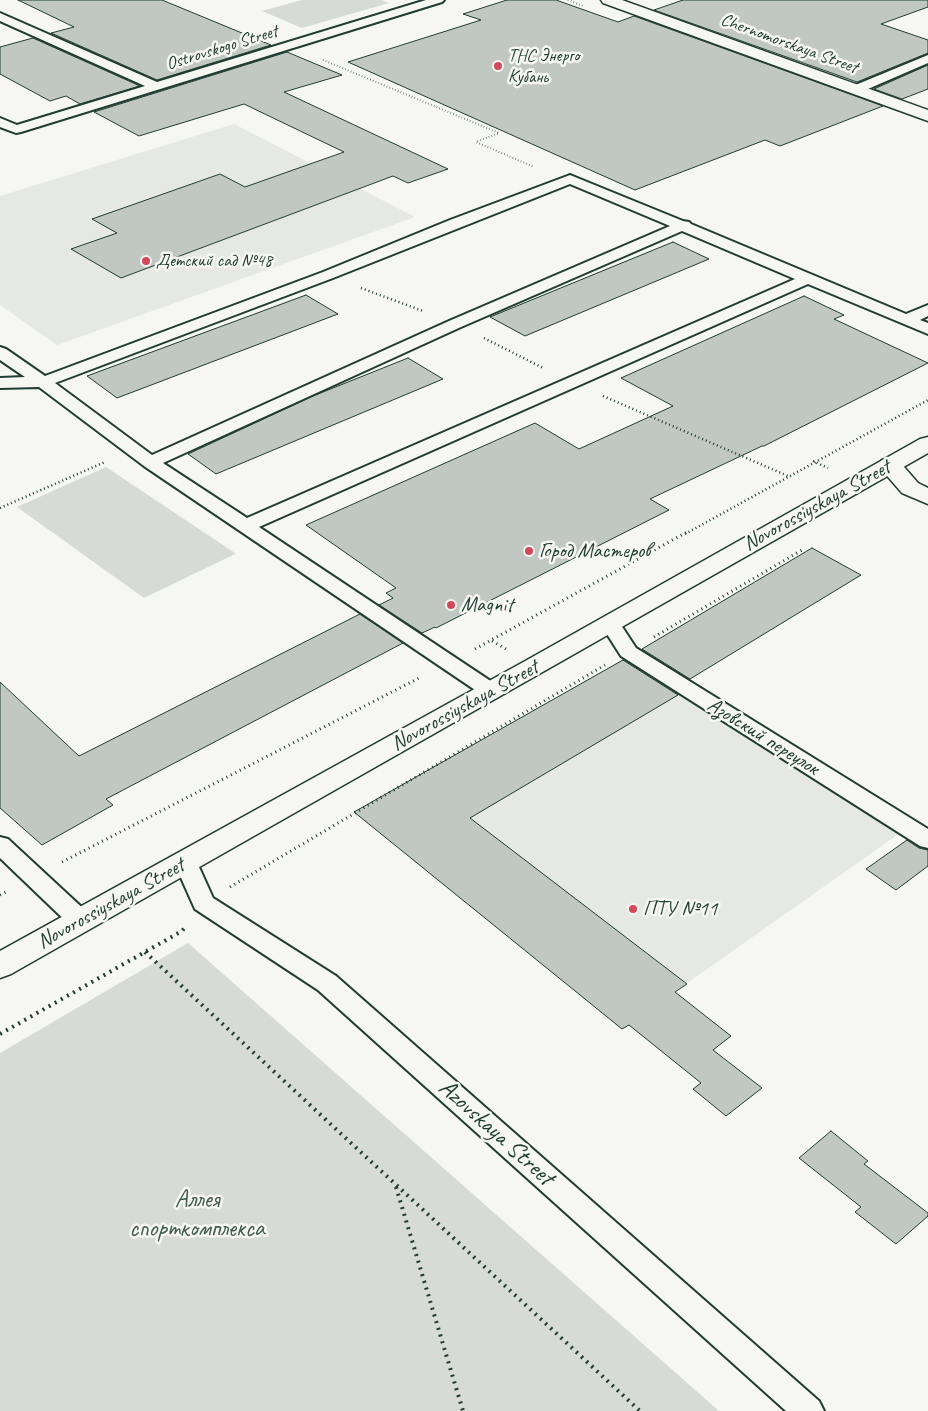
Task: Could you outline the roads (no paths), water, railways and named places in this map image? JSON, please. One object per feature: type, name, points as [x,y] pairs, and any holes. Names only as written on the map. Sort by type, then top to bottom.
[{"type":"main road","name":"Chernomorskaya Street","points":[[608,0],[928,116]]},
{"type":"main road","name":"Novorossiyskaya Street","points":[[0,966],[928,444]]},
{"type":"main road","points":[[890,465],[910,488],[928,497]]},
{"type":"lane","name":"Ostrovskogo Street","points":[[0,122],[16,129],[438,0]]},
{"type":"lane","points":[[0,17],[156,86]]},
{"type":"lane","points":[[0,33],[22,27]]},
{"type":"lane","points":[[858,90],[928,59]]},
{"type":"lane","points":[[0,383],[43,382],[328,275],[570,179],[684,225],[928,329]]},
{"type":"lane","points":[[150,462],[455,324],[684,225]]},
{"type":"lane","points":[[245,526],[809,278]]},
{"type":"lane","points":[[908,320],[928,310]]},
{"type":"lane","points":[[0,352],[150,462],[491,691]]},
{"type":"lane","name":"Азовский переулок","points":[[610,623],[628,652],[928,840]]},
{"type":"lane","points":[[0,845],[80,920]]},
{"type":"lane","name":"Azovskaya Street","points":[[186,862],[203,903],[327,983],[808,1411]]},
{"type":"place","name":"ТНС Энерго Кубань","points":[[498,66]]},
{"type":"place","name":"Детский сад №48","points":[[146,261]]},
{"type":"place","name":"Город Мастеров","points":[[529,551]]},
{"type":"place","name":"Magnit","points":[[451,605]]},
{"type":"place","name":"ПТУ №11","points":[[633,909]]},
{"type":"park label","name":"Аллея спорткомплекса","points":[[197,1214]]}]
